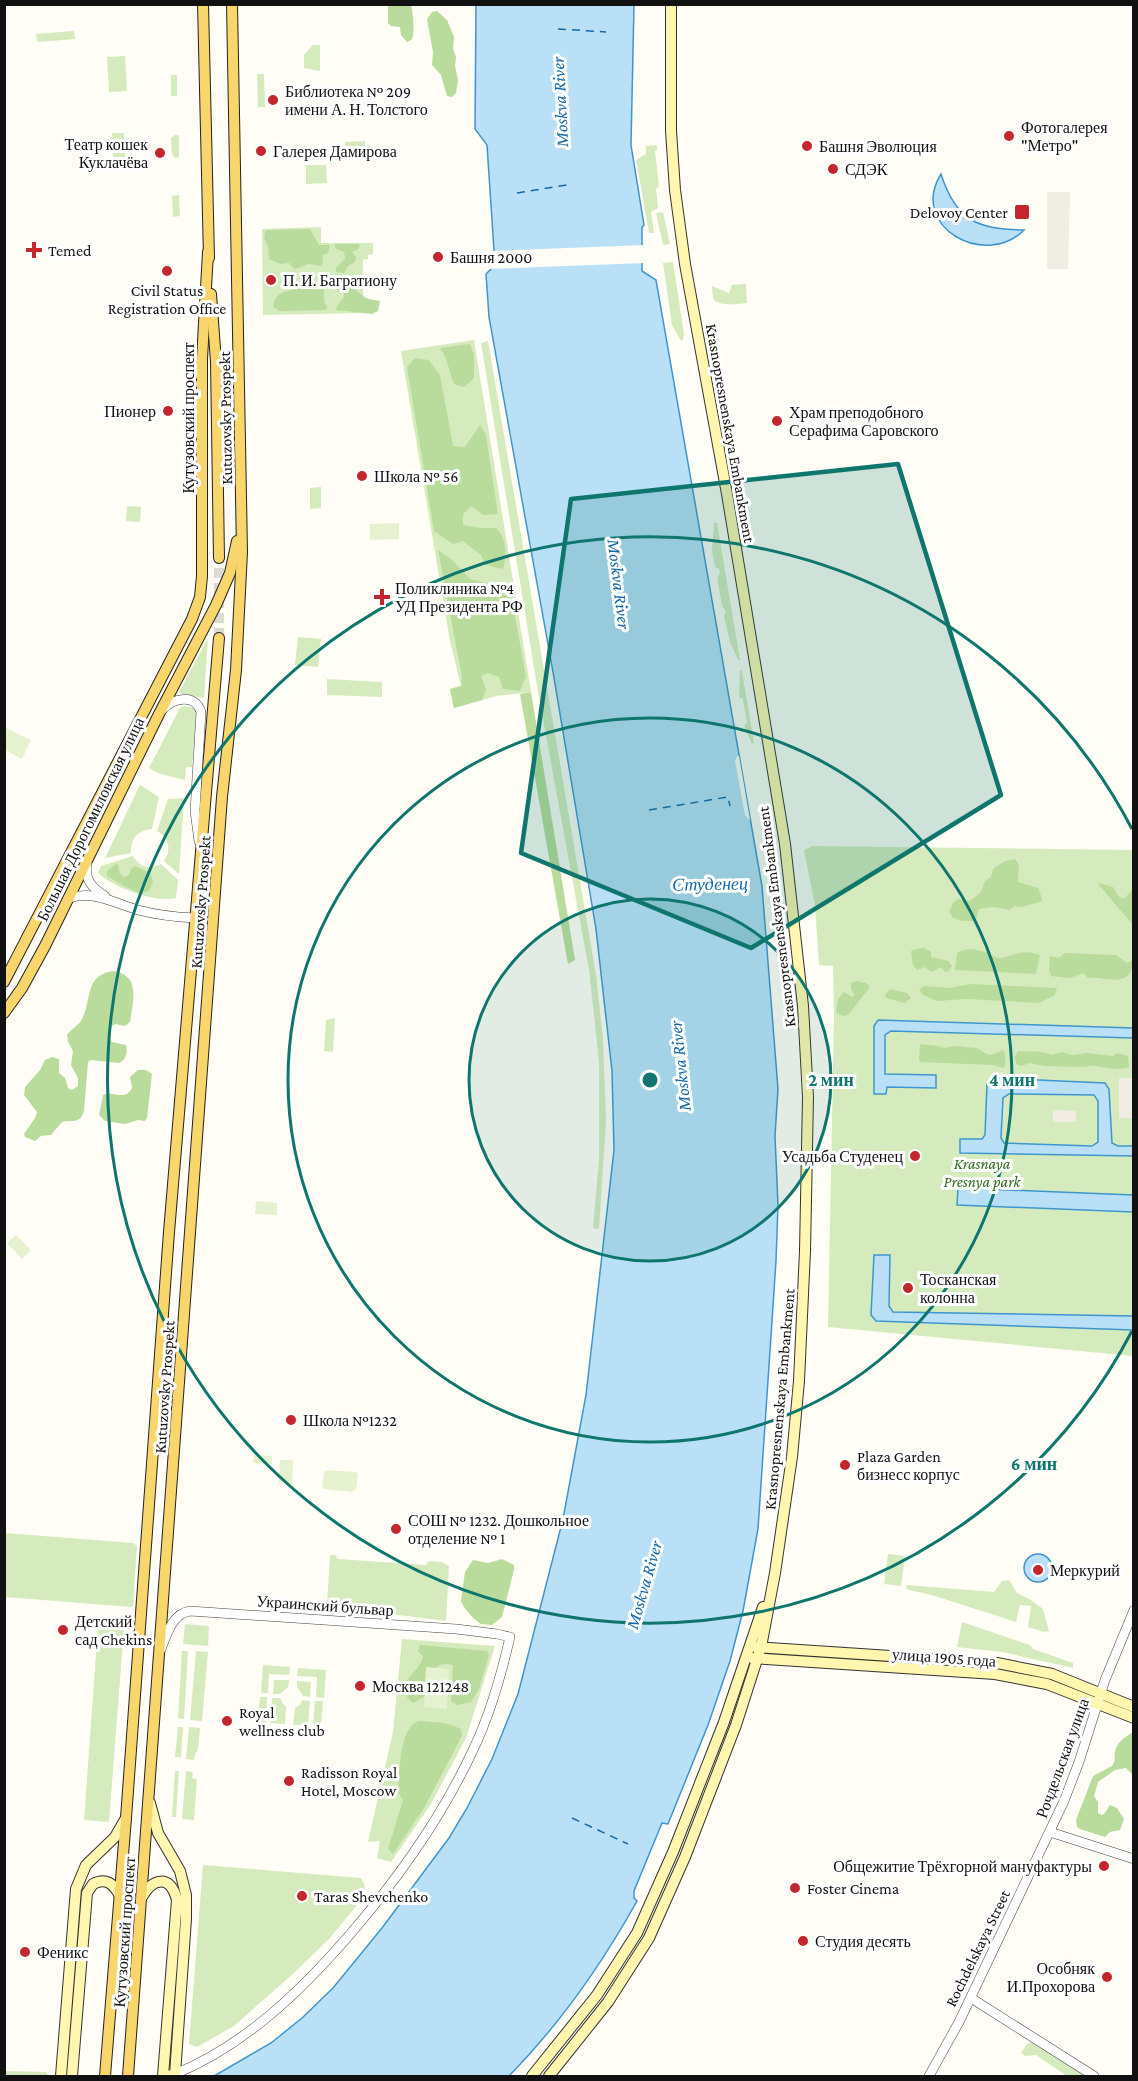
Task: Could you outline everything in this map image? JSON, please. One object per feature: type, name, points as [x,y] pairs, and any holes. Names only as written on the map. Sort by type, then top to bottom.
[{"type":"main road","name":"Kutuzovsky Prospekt","points":[[203,4],[208,252],[216,362],[219,558]]},
{"type":"main road","name":"Kutuzovsky Prospekt","points":[[149,1800],[222,797],[236,670],[241,590],[242,511],[232,4]]},
{"type":"main road","name":"Krasnopresnenskaya Embankment","points":[[532,2076],[597,1995],[637,1933],[727,1714],[746,1658],[755,1646],[775,1573],[792,1457],[799,1381],[805,1251],[808,1097],[804,1012],[786,844],[727,494],[685,264],[675,190],[671,131],[671,4]]},
{"type":"main road","name":"Кутузовский проспект","points":[[168,665],[198,605],[202,584],[202,358],[208,252]]},
{"type":"main road","name":"Большая Дорогомиловская улица","points":[[4,1013],[22,988],[69,898],[159,714],[216,605],[230,573],[236,552],[242,511]]},
{"type":"main road","name":"Kutuzovsky Prospekt","points":[[126,1818],[167,1256],[219,638]]},
{"type":"main road","name":"Большая Дорогомиловская улица","points":[[4,982],[168,665]]},
{"type":"main road","name":"Krasnopresnenskaya Embankment","points":[[549,2076],[608,2002],[649,1938],[698,1824],[736,1725],[758,1658],[755,1646]]},
{"type":"main road","name":"улица 1905 года","points":[[755,1646],[998,1663],[1052,1674],[1134,1718]]},
{"type":"main road","name":"улица 1905 года","points":[[746,1658],[995,1674],[1047,1684],[1100,1699]]},
{"type":"main road","points":[[1100,1699],[1134,1707]]},
{"type":"main road","name":"Кутузовский проспект","points":[[129,2072],[149,1800]]},
{"type":"main road","points":[[149,1800],[158,1833],[177,1865],[186,1895],[186,1919],[168,2076]]},
{"type":"main road","name":"Кутузовский проспект","points":[[105,2074],[126,1818]]},
{"type":"main road","points":[[61,2076],[76,1889],[86,1865],[115,1837],[126,1818]]},
{"type":"main road","points":[[72,2076],[87,1893],[93,1884],[103,1881],[113,1885],[120,1896]]},
{"type":"main road","points":[[142,1897],[153,1883],[158,1881],[172,1888],[177,1900],[168,2076]]},
{"type":"street","points":[[159,714],[176,699],[193,702],[201,712],[195,811],[201,855]]},
{"type":"street","points":[[88,857],[86,870],[88,882],[112,900],[162,916],[195,918]]},
{"type":"street","points":[[69,898],[83,894],[112,900]]},
{"type":"street","name":"Рочдельская улица","points":[[1050,1832],[1075,1773],[1134,1610]]},
{"type":"street","name":"Украинский бульвар","points":[[160,1651],[173,1622],[178,1616],[190,1611],[456,1629],[510,1637],[496,1692],[474,1749],[424,1840],[385,1894],[319,1971],[287,2000],[257,2025],[214,2055],[168,2076]]},
{"type":"street","points":[[1050,1832],[1134,1859]]},
{"type":"street","name":"Rochdelskaya Street","points":[[929,2076],[970,1998],[1050,1832]]},
{"type":"street","points":[[970,1998],[1094,2076]]},
{"type":"highlighted area","points":[[898,464],[1001,795],[751,948],[521,853],[571,499]]},
{"type":"green space","points":[[388,5],[411,5],[414,28],[411,40],[407,42],[401,35],[400,27],[391,26],[388,23]]},
{"type":"green space","points":[[437,11],[447,20],[454,37],[453,49],[458,80],[456,93],[452,97],[447,96],[441,75],[432,65],[433,52],[427,19],[432,12]]},
{"type":"green space","points":[[74,31],[75,39],[37,42],[36,34]]},
{"type":"green space","points":[[313,45],[320,45],[320,71],[304,68],[304,55]]},
{"type":"green space","points":[[125,56],[127,91],[109,92],[107,57]]},
{"type":"green space","points":[[257,74],[264,74],[265,107],[258,107]]},
{"type":"green space","points":[[171,75],[177,75],[177,96],[171,96]]},
{"type":"green space","points":[[112,133],[124,133],[125,157],[113,158]]},
{"type":"green space","points":[[179,135],[179,157],[175,158],[172,154],[171,138]]},
{"type":"green space","points":[[365,141],[365,150],[345,150],[345,142]]},
{"type":"green space","points":[[657,145],[655,151],[659,186],[656,189],[658,208],[651,212],[654,233],[649,233],[636,160],[646,154],[646,146]]},
{"type":"green space","points":[[306,165],[326,165],[327,183],[306,184]]},
{"type":"green space","points":[[179,195],[180,216],[173,217],[172,196]]},
{"type":"green space","points":[[663,212],[670,244],[663,245],[656,213]]},
{"type":"green space","points":[[321,227],[321,243],[373,243],[373,254],[363,260],[363,313],[263,315],[262,229]]},
{"type":"green space","points":[[310,229],[319,245],[330,247],[328,253],[323,255],[322,266],[309,264],[295,269],[289,263],[281,264],[269,259],[268,246],[264,238],[267,230]]},
{"type":"green space","points":[[335,244],[359,244],[360,246],[352,252],[356,257],[355,262],[348,266],[344,273],[336,272],[336,268],[345,258],[344,252],[335,248]]},
{"type":"green space","points":[[673,262],[684,334],[681,341],[672,325],[663,263]]},
{"type":"green space","points":[[342,281],[365,297],[380,301],[378,311],[372,314],[336,310],[344,297],[343,292],[337,290],[336,285]]},
{"type":"green space","points":[[746,284],[747,303],[724,304],[713,299],[712,286],[729,293],[732,285]]},
{"type":"green space","points":[[303,287],[318,290],[324,288],[326,310],[280,311],[273,307],[277,296],[281,293]]},
{"type":"green space","points":[[474,340],[531,692],[496,696],[454,708],[450,689],[461,686],[450,641],[401,351]]},
{"type":"green space","points":[[488,341],[596,975],[603,1039],[606,1121],[599,1229],[593,1228],[599,1159],[599,1061],[589,970],[538,692],[481,343]]},
{"type":"green space","points":[[470,344],[474,355],[474,378],[464,387],[454,384],[447,361],[440,348]]},
{"type":"green space","points":[[415,358],[429,360],[440,375],[453,446],[465,447],[480,425],[486,435],[498,514],[483,515],[471,506],[463,514],[463,525],[496,528],[500,532],[505,547],[503,569],[486,565],[481,555],[463,541],[453,544],[434,531],[407,367]]},
{"type":"green space","points":[[321,487],[321,508],[310,509],[310,488]]},
{"type":"green space","points":[[127,506],[141,507],[140,522],[126,521]]},
{"type":"green space","points":[[399,523],[399,539],[370,540],[370,524]]},
{"type":"green space","points":[[714,523],[717,523],[740,660],[730,642],[724,616],[726,612],[722,605],[717,578],[720,573],[715,567],[712,551]]},
{"type":"green space","points":[[438,550],[451,559],[470,579],[490,584],[512,600],[526,676],[520,691],[503,689],[499,677],[488,673],[481,676],[486,690],[482,700],[454,708],[450,689],[461,686],[462,677]]},
{"type":"green space","points":[[298,637],[321,639],[318,667],[295,665]]},
{"type":"green space","points":[[208,638],[204,698],[181,694],[179,692]]},
{"type":"green space","points":[[740,670],[754,743],[752,744],[744,726],[747,722],[743,699],[739,697]]},
{"type":"green space","points":[[327,679],[382,682],[382,697],[327,695]]},
{"type":"green space","points":[[531,692],[575,960],[568,964],[520,694]]},
{"type":"green space","points":[[184,706],[194,708],[197,713],[192,767],[186,767],[185,780],[160,774],[149,768],[180,708]]},
{"type":"green space","points":[[4,727],[31,740],[22,759],[5,750]]},
{"type":"green space","points":[[140,785],[159,797],[152,829],[136,836],[132,843],[131,853],[105,858]]},
{"type":"green space","points":[[184,798],[179,874],[164,861],[168,852],[168,844],[167,840],[157,831],[168,799]]},
{"type":"green space","name":"Krasnaya Presnya park","points":[[813,846],[1133,850],[1133,1356],[828,1327],[833,966],[819,965],[815,906],[804,850]]},
{"type":"green space","points":[[133,856],[146,867],[161,864],[178,880],[176,898],[157,898],[135,893],[114,884],[98,873],[101,866]]},
{"type":"green space","points":[[1015,859],[1019,865],[1018,882],[1038,888],[1043,901],[1022,907],[1015,906],[1010,910],[993,907],[979,909],[976,921],[953,918],[949,912],[953,903],[958,899],[970,901],[981,892],[985,881],[991,877],[993,869],[1005,861]]},
{"type":"green space","points":[[116,864],[124,877],[129,875],[135,866],[150,873],[153,881],[149,891],[133,890],[107,876],[107,871]]},
{"type":"green space","points":[[1098,884],[1113,887],[1118,896],[1124,899],[1133,889],[1133,925]]},
{"type":"green space","points":[[924,948],[931,952],[931,957],[948,961],[952,966],[949,971],[945,972],[941,967],[932,972],[924,967],[917,970],[913,965],[911,951]]},
{"type":"green space","points":[[972,949],[997,958],[1021,953],[1040,955],[1036,974],[955,970],[957,953]]},
{"type":"green space","points":[[1065,953],[1116,955],[1127,963],[1133,960],[1132,969],[1128,975],[1117,980],[1088,978],[1083,973],[1070,978],[1051,976],[1050,956],[1058,958]]},
{"type":"green space","points":[[113,971],[122,973],[128,978],[133,990],[130,1022],[125,1026],[115,1024],[108,1036],[112,1042],[126,1045],[125,1058],[119,1063],[91,1060],[88,1062],[84,1111],[80,1118],[75,1121],[62,1122],[51,1135],[41,1136],[35,1141],[25,1137],[24,1134],[37,1112],[24,1095],[25,1087],[40,1070],[45,1060],[52,1057],[59,1059],[59,1073],[65,1078],[68,1088],[72,1090],[78,1086],[78,1078],[71,1065],[73,1051],[67,1035],[82,1020],[94,982],[98,977]]},
{"type":"green space","points":[[857,981],[866,983],[870,987],[849,1014],[844,1016],[839,1014],[836,1012],[838,999],[844,992],[852,997],[855,995],[851,990],[851,983]]},
{"type":"green space","points":[[971,984],[1057,988],[1055,995],[1039,1003],[966,999],[937,1001],[923,995],[919,990],[924,986],[950,988]]},
{"type":"green space","points":[[890,989],[907,993],[911,998],[905,1003],[886,998],[885,995]]},
{"type":"green space","points":[[335,1018],[333,1052],[324,1051],[326,1020]]},
{"type":"green space","points":[[920,1044],[944,1048],[955,1046],[977,1048],[991,1055],[1003,1050],[1005,1066],[1004,1068],[992,1065],[921,1062],[919,1060]]},
{"type":"green space","points":[[1019,1051],[1044,1052],[1051,1055],[1062,1052],[1072,1055],[1087,1053],[1113,1056],[1117,1053],[1128,1056],[1129,1067],[1116,1069],[1029,1063],[1022,1066],[1017,1065],[1014,1057]]},
{"type":"green space","points":[[138,1070],[146,1070],[152,1074],[147,1118],[145,1121],[138,1120],[125,1124],[105,1121],[99,1115],[103,1095],[122,1095],[129,1092],[132,1088],[130,1077]]},
{"type":"green space","points":[[256,1201],[277,1203],[277,1215],[255,1214]]},
{"type":"green space","points":[[16,1235],[31,1250],[22,1259],[7,1243]]},
{"type":"green space","points":[[254,1455],[272,1456],[272,1464],[253,1463]]},
{"type":"green space","points":[[280,1460],[293,1460],[292,1484],[279,1483]]},
{"type":"green space","points":[[326,1470],[356,1472],[358,1475],[356,1490],[352,1492],[324,1489],[322,1487]]},
{"type":"green space","points":[[5,1533],[133,1543],[137,1546],[133,1606],[5,1597]]},
{"type":"green space","points":[[888,1554],[905,1556],[901,1586],[884,1584]]},
{"type":"green space","points":[[330,1555],[335,1555],[338,1559],[426,1565],[429,1561],[442,1562],[449,1566],[446,1621],[327,1606]]},
{"type":"green space","points":[[502,1559],[514,1565],[514,1570],[502,1617],[492,1625],[481,1624],[473,1618],[461,1601],[465,1572],[473,1560],[488,1563]]},
{"type":"green space","points":[[1009,1580],[1017,1593],[1043,1609],[1049,1631],[1044,1632],[1028,1627],[1031,1606],[1020,1605],[1016,1622],[906,1589],[907,1585],[994,1592],[1002,1581]]},
{"type":"green space","points":[[962,1622],[1030,1645],[1033,1649],[1073,1663],[1073,1668],[1002,1652],[957,1647]]},
{"type":"green space","points":[[185,1624],[209,1626],[208,1646],[183,1644]]},
{"type":"green space","points":[[98,1627],[124,1628],[109,1822],[84,1820]]},
{"type":"green space","points":[[402,1639],[495,1646],[466,1738],[431,1804],[391,1862],[377,1858],[380,1841],[368,1842],[393,1732]]},
{"type":"green space","points":[[420,1645],[487,1651],[489,1655],[479,1689],[471,1702],[457,1705],[451,1701],[453,1665],[446,1664],[440,1665],[433,1672],[426,1696],[413,1703],[404,1689],[408,1679],[421,1663],[423,1656],[418,1651]]},
{"type":"green space","points":[[182,1651],[188,1651],[184,1719],[178,1718]]},
{"type":"green space","points":[[196,1651],[208,1652],[202,1721],[190,1720]]},
{"type":"green space","points":[[263,1665],[290,1667],[289,1675],[269,1674],[268,1693],[261,1693]]},
{"type":"green space","points":[[426,1667],[449,1669],[447,1709],[424,1707]]},
{"type":"green space","points":[[298,1668],[326,1670],[324,1698],[316,1697],[317,1677],[297,1676]]},
{"type":"green space","points":[[274,1680],[289,1680],[288,1687],[280,1694],[273,1694]]},
{"type":"green space","points":[[297,1681],[311,1682],[310,1697],[303,1696],[297,1687]]},
{"type":"green space","points":[[260,1697],[267,1697],[266,1723],[258,1722]]},
{"type":"green space","points":[[272,1698],[280,1698],[286,1707],[285,1724],[271,1723]]},
{"type":"green space","points":[[302,1700],[310,1701],[308,1725],[293,1725],[295,1708]]},
{"type":"green space","points":[[315,1701],[323,1701],[321,1727],[313,1727]]},
{"type":"green space","points":[[419,1721],[451,1725],[461,1729],[462,1736],[424,1808],[393,1854],[388,1849],[403,1800],[398,1786],[402,1749],[408,1731]]},
{"type":"green space","points":[[178,1727],[183,1727],[181,1757],[175,1757]]},
{"type":"green space","points":[[189,1727],[200,1728],[198,1750],[194,1760],[186,1759]]},
{"type":"green space","points":[[1133,1733],[1133,1775],[1126,1768],[1115,1770],[1098,1782],[1094,1796],[1098,1802],[1098,1813],[1101,1815],[1110,1805],[1117,1808],[1124,1819],[1120,1830],[1110,1832],[1105,1837],[1080,1829],[1077,1827],[1076,1820],[1093,1776],[1112,1766],[1117,1746]]},
{"type":"green space","points":[[175,1771],[179,1771],[176,1817],[172,1817]]},
{"type":"green space","points":[[186,1771],[193,1772],[192,1778],[197,1779],[194,1820],[182,1819]]},
{"type":"green space","points":[[203,1865],[361,1878],[365,1886],[362,1899],[329,1939],[294,1973],[234,2026],[197,2047],[189,2044]]},
{"type":"green space","points":[[1031,2042],[1086,2076],[1067,2076],[1036,2055],[1025,2056],[1021,2053]]},
{"type":"green space","points":[[5,2071],[46,2072],[49,2076],[5,2076]]},
{"type":"shaded area","points":[[1047,192],[1070,192],[1068,269],[1047,269]]},
{"type":"shaded area","points":[[1119,1078],[1133,1078],[1133,1118],[1119,1118]]},
{"type":"shaded area","points":[[1053,1110],[1076,1111],[1076,1122],[1053,1122]]},
{"type":"water","points":[[476,5],[634,5],[631,145],[644,225],[642,227],[642,271],[656,280],[762,886],[778,1089],[775,1136],[778,1205],[758,1529],[743,1611],[730,1661],[708,1725],[668,1824],[662,1823],[634,1891],[634,1898],[637,1901],[579,1993],[509,2076],[214,2076],[271,2043],[302,2018],[333,1988],[382,1928],[449,1838],[467,1808],[492,1759],[518,1694],[563,1519],[586,1395],[614,1150],[612,1071],[596,929],[553,672],[489,317],[486,274],[495,265],[487,145],[475,129]]},
{"type":"water","points":[[941,174],[954,202],[961,212],[971,219],[993,227],[1024,230],[1008,241],[990,245],[972,243],[956,237],[943,225],[935,211],[934,193]]},
{"type":"water","points":[[878,1020],[1133,1028],[1133,1038],[891,1031],[885,1035],[885,1074],[936,1075],[936,1088],[887,1087],[886,1094],[874,1094],[874,1026]]},
{"type":"water","points":[[994,1078],[1105,1083],[1109,1089],[1112,1143],[1118,1146],[1134,1146],[1133,1156],[960,1153],[960,1139],[982,1139],[985,1135],[989,1080]],"holes":[[[1009,1094],[1094,1095],[1098,1101],[1098,1142],[1092,1146],[1004,1143],[1001,1138],[1003,1098]]]},
{"type":"water","points":[[958,1188],[1133,1195],[1133,1212],[957,1205]]},
{"type":"water","points":[[874,1255],[890,1255],[889,1306],[893,1312],[1133,1316],[1133,1330],[876,1321],[871,1315]]},
{"type":"water","points":[[1038,1554],[1048,1558],[1052,1568],[1048,1578],[1038,1582],[1028,1578],[1024,1568],[1028,1558]]},
{"type":"pier","points":[[645,245],[645,263],[487,269],[491,264],[491,251]]},
{"type":"pier","points":[[739,756],[750,820],[745,815],[735,761]]},
{"type":"ferry route","points":[[558,29],[606,32]]},
{"type":"ferry route","points":[[517,193],[567,185]]},
{"type":"ferry route","points":[[649,810],[728,797],[730,806]]},
{"type":"ferry route","points":[[572,1818],[628,1844]]},
{"type":"tunnel","points":[[219,558],[219,638]]},
{"type":"place","name":"Библиотека № 209 имени А. Н. Толстого","points":[[273,100]]},
{"type":"place","name":"Фотогалерея \"Метро\"","points":[[1009,136]]},
{"type":"place","name":"Башня Эволюция","points":[[807,146]]},
{"type":"place","name":"Галерея Дамирова","points":[[261,151]]},
{"type":"place","name":"Театр кошек Куклачёва","points":[[160,153]]},
{"type":"place","name":"СДЭК","points":[[833,169]]},
{"type":"place","name":"Delovoy Center","points":[[1022,212]]},
{"type":"place","name":"Temed","points":[[34,250]]},
{"type":"place","name":"Башня 2000","points":[[438,257]]},
{"type":"place","name":"Civil Status Registration Office","points":[[167,271]]},
{"type":"place","name":"П. И. Багратиону","points":[[271,280]]},
{"type":"place","name":"Пионер","points":[[168,411]]},
{"type":"place","name":"Храм преподобного Серафима Саровского","points":[[777,421]]},
{"type":"place","name":"Школа № 56","points":[[362,476]]},
{"type":"place","name":"Поликлиника №4 УД Президента РФ","points":[[382,597]]},
{"type":"place","name":"Усадьба Студенец","points":[[915,1156]]},
{"type":"place","name":"Тосканская колонна","points":[[908,1288]]},
{"type":"place","name":"Школа №1232","points":[[291,1420]]},
{"type":"place","name":"Plaza Garden бизнесс корпус","points":[[845,1465]]},
{"type":"place","name":"СОШ № 1232. Дошкольное отделение № 1","points":[[396,1529]]},
{"type":"place","name":"Меркурий","points":[[1038,1570]]},
{"type":"place","name":"Детский сад Chekins","points":[[63,1630]]},
{"type":"place","name":"Москва 121248","points":[[360,1686]]},
{"type":"place","name":"Royal wellness club","points":[[227,1721]]},
{"type":"place","name":"Radisson Royal Hotel, Moscow","points":[[289,1781]]},
{"type":"place","name":"Общежитие Трёхгорной мануфактуры","points":[[1104,1866]]},
{"type":"place","name":"Foster Cinema","points":[[795,1888]]},
{"type":"place","name":"Taras Shevchenko","points":[[302,1896]]},
{"type":"place","name":"Студия десять","points":[[803,1941]]},
{"type":"place","name":"Феникс","points":[[25,1952]]},
{"type":"place","name":"Особняк И.Прохорова","points":[[1107,1977]]},
{"type":"water label","name":"Moskva River","points":[[560,102]]},
{"type":"water label","name":"Moskva River","points":[[619,584]]},
{"type":"water label","name":"Студенец","points":[[710,884]]},
{"type":"water label","name":"Moskva River","points":[[680,1066]]},
{"type":"water label","name":"Moskva River","points":[[644,1585]]}]
